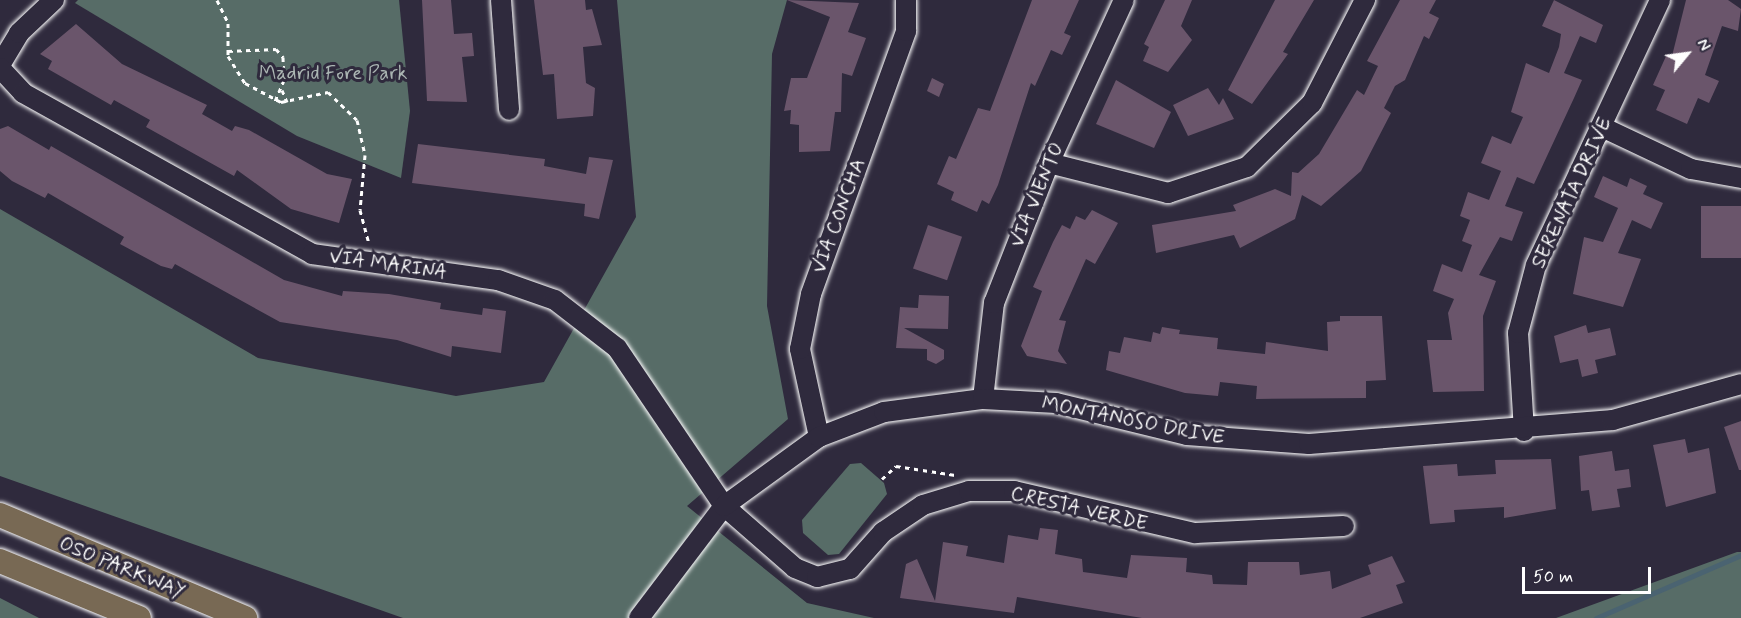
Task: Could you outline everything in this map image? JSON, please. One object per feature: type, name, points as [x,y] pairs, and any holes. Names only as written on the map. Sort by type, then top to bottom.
[{"type":"main road","name":"OSO PARKWAY","points":[[0,515],[246,618]]},
{"type":"main road","name":"OSO PARKWAY","points":[[0,561],[139,618]]},
{"type":"street","points":[[0,67],[18,33],[54,0]]},
{"type":"street","points":[[501,0],[509,110]]},
{"type":"street","name":"VIA CONCHA","points":[[819,437],[800,349],[811,294],[906,31],[906,0]]},
{"type":"street","name":"VIA VIENTO","points":[[983,399],[994,303],[1049,163],[1124,0]]},
{"type":"street","points":[[1049,163],[1168,193],[1247,167],[1312,103],[1365,0]]},
{"type":"street","name":"SERENATA DRIVE","points":[[1524,431],[1518,333],[1536,265],[1660,0]]},
{"type":"street","name":"VIA MARINA","points":[[0,67],[23,93],[312,254],[366,264],[498,280],[555,300],[617,348],[724,506]]},
{"type":"street","points":[[1602,127],[1691,169],[1741,178]]},
{"type":"street","name":"MONTANOSO DRIVE","points":[[639,618],[724,506],[819,437],[884,412],[983,399],[1056,403],[1187,435],[1256,443],[1524,431],[1614,420],[1741,384]]},
{"type":"street","name":"CRESTA VERDE","points":[[724,506],[795,568],[828,578],[850,569],[901,518],[965,493],[1014,491],[1195,533],[1344,526]]},
{"type":"path","points":[[218,0],[228,23],[228,51],[245,83],[275,101],[287,102],[328,92],[361,125],[366,264]]},
{"type":"path","points":[[228,51],[276,49],[284,65],[281,89],[275,101]]},
{"type":"path","points":[[281,89],[287,102]]},
{"type":"path","points":[[882,479],[896,466],[937,472],[960,476],[965,493]]},
{"type":"green space","name":"Madrid Fore Park","points":[[78,0],[399,0],[410,111],[401,178],[297,136],[75,3]]},
{"type":"green space","points":[[617,0],[787,0],[772,54],[767,306],[788,419],[687,506],[807,603],[874,618],[403,618],[0,476],[0,209],[258,358],[456,396],[544,382],[636,217]]},
{"type":"green space","points":[[861,463],[884,483],[887,494],[839,554],[828,555],[803,533],[802,520],[850,464]]},
{"type":"green space","points":[[1741,552],[1741,618],[1556,618]]},
{"type":"green space","points":[[0,598],[39,618],[0,618]]},
{"type":"building","points":[[422,0],[451,0],[454,34],[472,33],[474,56],[462,57],[467,102],[427,101]]},
{"type":"building","points":[[534,0],[585,0],[586,10],[592,9],[602,45],[583,47],[586,83],[595,88],[593,116],[557,119],[554,74],[543,75]]},
{"type":"building","points":[[787,0],[859,3],[848,32],[866,38],[852,76],[842,73],[841,112],[835,112],[830,151],[799,152],[799,125],[790,124],[791,110],[784,111],[791,78],[807,78],[830,17]]},
{"type":"building","points":[[1032,0],[1079,0],[1064,33],[1071,36],[1062,55],[1051,50],[1035,86],[1031,83],[998,185],[989,204],[982,200],[977,212],[951,200],[954,192],[937,184],[949,156],[956,159],[978,108],[990,111]]},
{"type":"building","points":[[1165,0],[1192,0],[1181,26],[1192,40],[1168,72],[1143,61],[1149,47],[1144,44]]},
{"type":"building","points":[[1275,0],[1314,0],[1283,52],[1288,54],[1252,104],[1228,90]]},
{"type":"building","points":[[1400,0],[1436,0],[1429,13],[1439,18],[1429,39],[1424,36],[1405,80],[1395,86],[1384,108],[1391,113],[1361,171],[1321,206],[1302,195],[1295,219],[1240,248],[1234,235],[1156,253],[1152,225],[1236,211],[1233,205],[1275,189],[1291,196],[1292,172],[1298,173],[1319,154],[1357,90],[1364,95],[1378,66],[1367,61]]},
{"type":"building","points":[[1554,0],[1603,25],[1596,43],[1580,36],[1564,73],[1582,80],[1534,184],[1517,177],[1505,206],[1523,212],[1512,241],[1500,237],[1479,275],[1496,281],[1483,316],[1484,391],[1433,392],[1427,340],[1452,340],[1448,313],[1454,299],[1433,291],[1442,264],[1462,272],[1472,245],[1462,241],[1470,220],[1460,216],[1468,192],[1489,200],[1501,171],[1481,163],[1492,136],[1511,144],[1523,117],[1511,112],[1526,63],[1549,73],[1559,47],[1561,34],[1542,26]]},
{"type":"building","points":[[1686,0],[1728,0],[1741,9],[1738,31],[1722,26],[1705,75],[1719,81],[1709,103],[1698,98],[1687,124],[1656,110],[1665,90],[1653,85],[1667,54],[1672,56]]},
{"type":"building","points":[[76,24],[122,64],[207,105],[202,114],[232,131],[235,126],[249,130],[327,174],[352,179],[339,223],[291,209],[237,170],[234,176],[146,127],[150,120],[114,100],[111,105],[48,69],[52,61],[40,54]]},
{"type":"building","points":[[932,78],[944,84],[939,97],[927,91]]},
{"type":"building","points":[[1116,80],[1171,112],[1154,148],[1096,124]]},
{"type":"building","points":[[1208,88],[1219,105],[1223,98],[1234,119],[1188,136],[1173,105]]},
{"type":"building","points":[[8,126],[49,150],[51,146],[284,280],[342,296],[343,291],[389,294],[441,303],[440,309],[482,315],[483,308],[506,311],[501,353],[452,346],[451,357],[397,340],[280,322],[175,264],[172,269],[161,266],[120,244],[124,237],[48,193],[45,198],[12,181],[0,171],[0,129]]},
{"type":"building","points":[[418,144],[545,159],[544,166],[586,174],[589,157],[613,160],[599,219],[584,216],[585,204],[412,183]]},
{"type":"building","points":[[1603,176],[1627,187],[1630,178],[1647,186],[1643,194],[1663,203],[1651,229],[1632,220],[1618,253],[1641,259],[1623,307],[1573,294],[1584,237],[1603,242],[1618,208],[1594,197]]},
{"type":"building","points":[[1701,206],[1741,206],[1741,258],[1701,258]]},
{"type":"building","points":[[1092,210],[1118,223],[1095,264],[1086,259],[1059,320],[1066,321],[1058,351],[1067,364],[1027,356],[1021,346],[1042,291],[1033,287],[1053,242],[1062,225],[1070,229],[1076,216],[1085,220]]},
{"type":"building","points":[[928,225],[962,237],[947,280],[913,268]]},
{"type":"building","points":[[919,295],[949,296],[948,329],[904,328],[944,350],[944,359],[936,364],[927,360],[927,349],[896,348],[900,307],[918,308]]},
{"type":"building","points":[[1340,316],[1382,316],[1386,380],[1366,381],[1366,398],[1256,399],[1257,386],[1220,382],[1218,396],[1185,393],[1106,370],[1109,351],[1120,353],[1124,337],[1151,342],[1153,332],[1160,334],[1162,327],[1180,330],[1179,334],[1218,338],[1217,349],[1265,354],[1266,342],[1328,351],[1327,322],[1340,321]]},
{"type":"building","points":[[1586,325],[1588,333],[1610,328],[1616,355],[1595,360],[1598,373],[1582,377],[1578,359],[1560,363],[1554,336]]},
{"type":"building","points":[[1741,421],[1741,470],[1739,470],[1724,427]]},
{"type":"building","points":[[1685,439],[1688,453],[1709,448],[1716,493],[1666,507],[1653,445]]},
{"type":"building","points":[[1612,451],[1615,471],[1629,469],[1631,487],[1617,489],[1620,507],[1592,511],[1589,490],[1581,491],[1579,456]]},
{"type":"building","points":[[1551,459],[1556,509],[1504,518],[1504,507],[1454,510],[1455,522],[1430,524],[1423,466],[1457,464],[1458,476],[1496,474],[1495,460]]},
{"type":"building","points":[[1040,528],[1058,530],[1055,554],[1082,559],[1083,572],[1127,578],[1131,555],[1187,558],[1186,572],[1212,575],[1213,584],[1247,585],[1248,562],[1299,562],[1300,575],[1330,571],[1332,589],[1371,574],[1368,565],[1392,556],[1405,582],[1396,585],[1403,603],[1360,618],[1142,618],[1017,597],[1014,613],[900,598],[906,564],[917,559],[935,601],[943,542],[968,546],[966,556],[1004,563],[1008,535],[1038,540]]},
{"type":"waterway","points":[[1596,618],[1741,555]]}]
